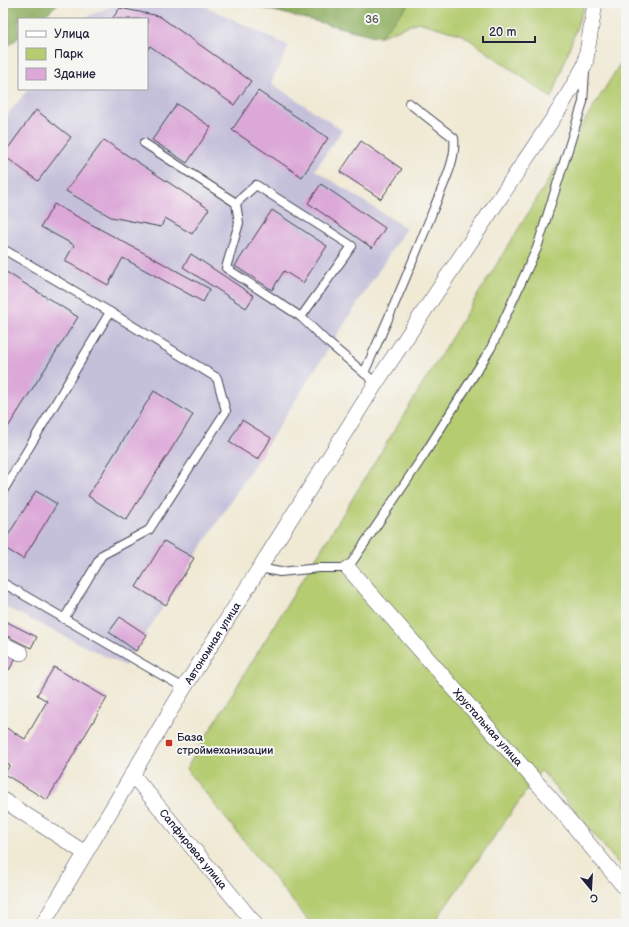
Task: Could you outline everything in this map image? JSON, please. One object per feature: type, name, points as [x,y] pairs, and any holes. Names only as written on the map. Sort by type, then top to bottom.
[{"type":"street","points":[[585,65],[595,3]]},
{"type":"street","name":"Автономная улица","points":[[43,924],[184,688],[259,568],[376,383],[560,108],[585,65]]},
{"type":"street","name":"Хрустальная улица","points":[[348,568],[553,801],[626,889]]},
{"type":"street","points":[[3,644],[21,653]]},
{"type":"street","name":"Сапфировая улица","points":[[132,774],[255,924]]},
{"type":"street","points":[[3,800],[85,853]]},
{"type":"lane","points":[[259,568],[280,572],[319,568],[348,568],[424,455],[491,348],[536,248],[583,102],[585,65]]},
{"type":"lane","points":[[364,373],[409,272],[449,169],[455,148],[454,138],[409,104]]},
{"type":"lane","points":[[144,143],[236,203],[239,223],[226,268],[301,317],[325,340],[376,383]]},
{"type":"lane","points":[[236,203],[256,185],[352,246],[301,317]]},
{"type":"lane","points":[[3,249],[110,312],[217,378],[226,412],[149,530],[102,555],[64,619]]},
{"type":"lane","points":[[3,492],[110,312]]},
{"type":"lane","points":[[3,584],[184,688]]},
{"type":"shaded area","points":[[118,3],[201,4],[289,46],[271,83],[342,130],[315,170],[406,228],[125,666],[3,606],[3,120],[27,90],[148,90],[148,18],[86,17]]},
{"type":"green space","points":[[3,3],[59,3],[41,18],[18,18],[18,38],[3,50]]},
{"type":"green space","name":"36","points":[[242,3],[410,3],[379,37]]},
{"type":"green space","points":[[410,3],[585,3],[552,98],[463,35],[418,22],[379,37]]},
{"type":"green space","points":[[626,54],[626,873],[541,770],[433,924],[311,924],[186,769]]},
{"type":"building","points":[[120,8],[159,16],[251,81],[234,105],[150,46],[148,49],[148,18],[113,18]]},
{"type":"building","points":[[258,91],[328,138],[302,177],[232,130]]},
{"type":"building","points":[[177,104],[211,127],[187,163],[152,140]]},
{"type":"building","points":[[36,110],[71,137],[38,181],[3,155]]},
{"type":"building","points":[[104,140],[209,209],[192,234],[165,218],[161,227],[111,217],[66,191]]},
{"type":"building","points":[[361,141],[402,169],[381,199],[340,172]]},
{"type":"building","points":[[321,184],[385,228],[372,248],[308,203]]},
{"type":"building","points":[[54,204],[210,289],[203,302],[123,258],[108,285],[65,261],[74,245],[41,227]]},
{"type":"building","points":[[272,210],[327,246],[303,283],[284,271],[272,290],[235,266]]},
{"type":"building","points":[[191,254],[254,296],[246,308],[183,267]]},
{"type":"building","points":[[3,270],[78,317],[3,435]]},
{"type":"building","points":[[154,391],[193,415],[126,520],[88,496]]},
{"type":"building","points":[[242,420],[271,438],[258,460],[229,442]]},
{"type":"building","points":[[36,491],[57,504],[23,559],[3,547],[3,543]]},
{"type":"building","points":[[164,541],[194,558],[166,605],[136,587]]},
{"type":"building","points":[[120,617],[147,635],[136,651],[109,632]]},
{"type":"building","points":[[3,620],[37,637],[31,648],[3,634]]},
{"type":"building","points":[[3,651],[16,658],[9,670],[3,667]]},
{"type":"building","points":[[54,667],[107,698],[47,800],[4,774],[10,765],[3,761],[3,726],[25,739],[47,701],[37,695]]},
{"type":"place","name":"База строймеханизации","points":[[169,743]]}]
